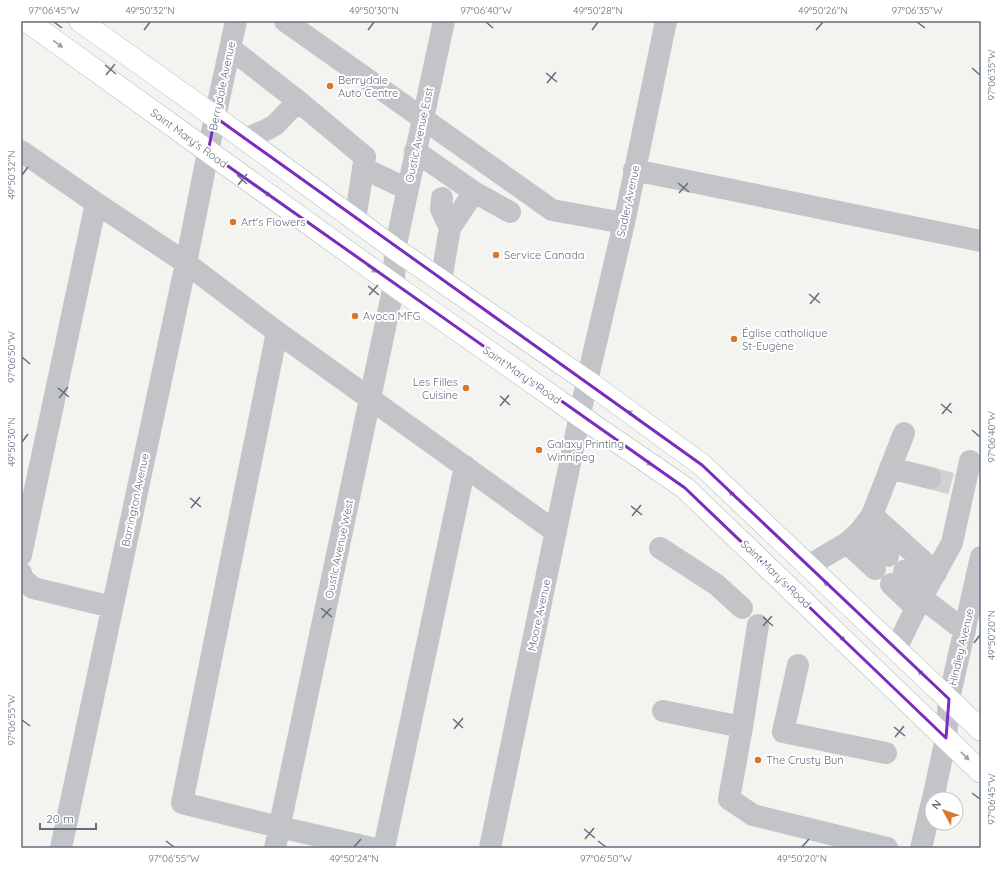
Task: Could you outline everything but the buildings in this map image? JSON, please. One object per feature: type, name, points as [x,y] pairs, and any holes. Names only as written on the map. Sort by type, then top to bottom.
[{"type":"main road","name":"Saint Mary's Road","points":[[26,21],[394,285],[685,488],[981,772]]},
{"type":"main road","points":[[80,21],[395,249],[587,381],[702,465],[981,730]]},
{"type":"main road","points":[[762,561],[780,540]]},
{"type":"street","points":[[21,27],[26,21]]},
{"type":"street","name":"Berrydale Avenue","points":[[208,152],[214,117],[236,21]]},
{"type":"street","points":[[285,21],[552,210],[624,223]]},
{"type":"street","name":"Oustic Avenue East","points":[[395,249],[444,21]]},
{"type":"street","name":"Sadler Avenue","points":[[587,381],[624,223],[666,21]]},
{"type":"street","points":[[230,48],[298,101],[365,157],[355,220]]},
{"type":"street","points":[[245,139],[275,125],[298,101]]},
{"type":"street","points":[[21,151],[186,263],[277,332],[556,532]]},
{"type":"street","points":[[415,151],[445,186],[474,192],[510,212]]},
{"type":"street","name":"Barrington Avenue","points":[[61,848],[186,263],[208,152]]},
{"type":"street","points":[[363,168],[407,189]]},
{"type":"street","points":[[634,170],[981,241]]},
{"type":"street","points":[[445,186],[441,209],[450,228]]},
{"type":"street","points":[[441,281],[450,228],[474,192]]},
{"type":"street","points":[[21,555],[96,203]]},
{"type":"street","name":"Oustic Avenue West","points":[[277,838],[394,285],[395,249]]},
{"type":"street","points":[[277,332],[182,803],[277,838],[372,848]]},
{"type":"street","name":"Moore Avenue","points":[[490,848],[587,381]]},
{"type":"street","points":[[808,566],[860,530],[890,468],[904,433]]},
{"type":"street","points":[[896,649],[952,543],[959,485],[970,461]]},
{"type":"street","points":[[384,848],[465,466]]},
{"type":"street","points":[[890,468],[930,478]]},
{"type":"street","points":[[860,530],[881,562]]},
{"type":"street","points":[[860,530],[965,631]]},
{"type":"street","points":[[952,543],[981,551]]},
{"type":"street","points":[[660,548],[717,585],[742,608]]},
{"type":"street","name":"Hindley Avenue","points":[[934,791],[946,738],[949,699],[980,568]]},
{"type":"street","points":[[21,573],[22,579],[33,588],[112,607]]},
{"type":"street","points":[[897,577],[925,592]]},
{"type":"street","points":[[758,625],[729,799],[753,815],[886,848]]},
{"type":"street","points":[[798,665],[783,732],[886,753]]},
{"type":"street","points":[[663,711],[742,727]]},
{"type":"street","name":"Hindley Avenue","points":[[921,848],[925,831]]},
{"type":"highlighted area","points":[[215,117],[702,465],[949,699],[946,738],[685,488],[208,152]]},
{"type":"tunnel","points":[[930,478],[953,484]]},
{"type":"place","name":"Berrydale Auto Centre","points":[[330,86]]},
{"type":"place","name":"Art's Flowers","points":[[233,222]]},
{"type":"place","name":"Service Canada","points":[[496,255]]},
{"type":"place","name":"Avoca MFG","points":[[355,316]]},
{"type":"place","name":"Église catholique St-Eugène","points":[[734,339]]},
{"type":"place","name":"Les Filles Cuisine","points":[[466,388]]},
{"type":"place","name":"Galaxy Printing Winnipeg","points":[[539,450]]},
{"type":"place","name":"The Crusty Bun","points":[[758,760]]}]
